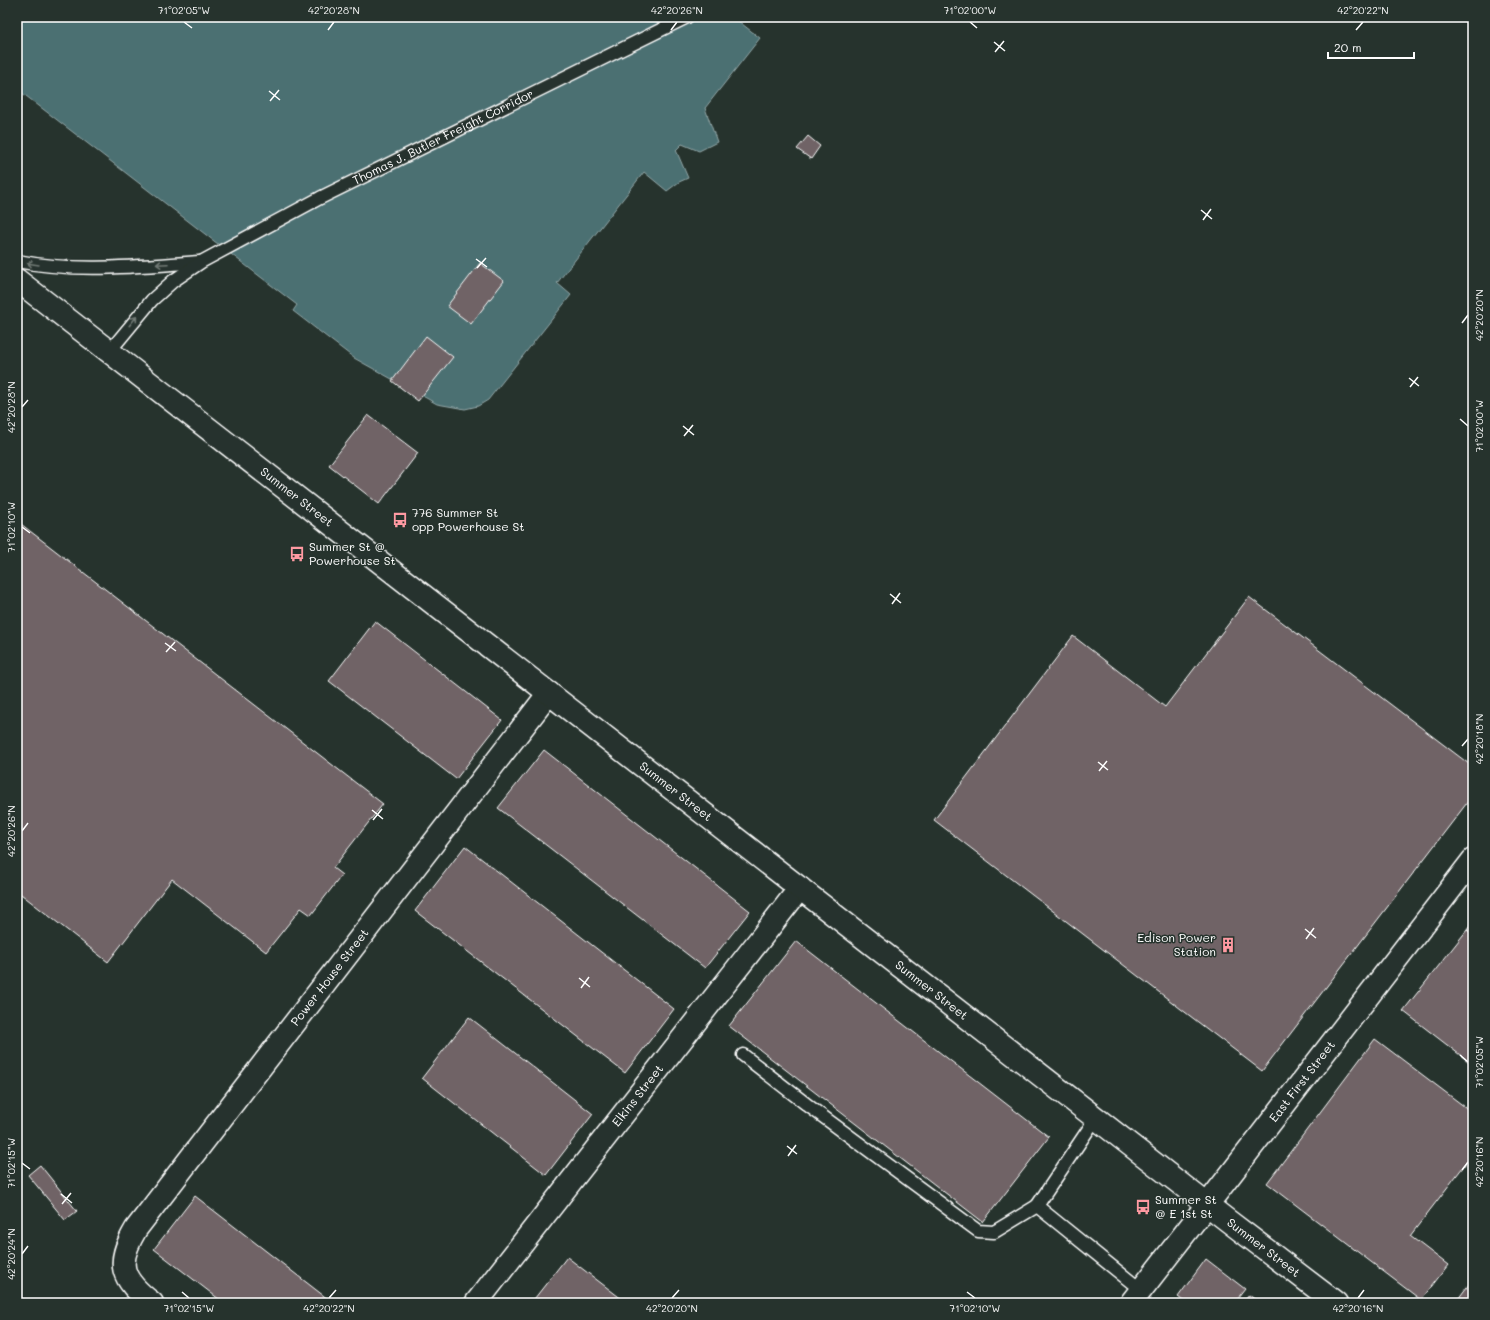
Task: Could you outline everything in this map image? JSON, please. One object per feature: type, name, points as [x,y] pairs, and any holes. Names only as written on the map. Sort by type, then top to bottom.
[{"type":"main road","name":"Summer Street","points":[[17,280],[1207,1205],[1336,1303]]},
{"type":"main road","name":"Power House Street","points":[[152,1303],[136,1291],[126,1276],[123,1268],[126,1249],[136,1229],[550,693]]},
{"type":"main road","name":"East First Street","points":[[1136,1296],[1473,860]]},
{"type":"main road","name":"Elkins Street","points":[[476,1303],[800,888]]},
{"type":"lane","name":"Thomas J. Butler Freight Corridor","points":[[108,352],[152,300],[173,281],[201,262],[320,198],[687,17]]},
{"type":"lane","name":"Thomas J. Butler Freight Corridor","points":[[17,261],[84,268],[201,262]]},
{"type":"lane","points":[[743,1055],[810,1107],[978,1231],[994,1232],[1037,1206],[1096,1118]]},
{"type":"lane","points":[[1037,1206],[1136,1296]]},
{"type":"water","points":[[17,17],[733,17],[760,38],[705,108],[717,142],[699,151],[682,144],[676,150],[688,178],[679,182],[667,191],[644,172],[557,283],[571,295],[488,400],[478,406],[465,409],[437,404],[354,358],[293,311],[297,305],[17,89]]},
{"type":"building","points":[[808,136],[820,146],[811,159],[797,149]]},
{"type":"building","points":[[480,263],[504,281],[471,324],[447,306]]},
{"type":"building","points":[[426,336],[453,357],[418,401],[392,381]]},
{"type":"building","points":[[368,415],[418,453],[379,504],[329,465]]},
{"type":"building","points":[[17,521],[383,804],[333,868],[342,875],[311,915],[301,908],[266,952],[172,879],[108,962],[17,891]]},
{"type":"building","name":"Edison Power Station","points":[[1249,597],[1473,767],[1473,795],[1262,1071],[934,820],[1073,636],[1165,707]]},
{"type":"building","points":[[375,621],[502,720],[456,779],[329,681]]},
{"type":"building","points":[[544,750],[750,911],[705,968],[498,808]]},
{"type":"building","points":[[465,846],[674,1009],[625,1073],[415,911]]},
{"type":"building","points":[[1473,921],[1473,934],[1467,930]]},
{"type":"building","points":[[1467,930],[1473,934],[1473,1065],[1403,1011]]},
{"type":"building","points":[[796,941],[1049,1137],[983,1222],[729,1026]]},
{"type":"building","points":[[469,1017],[593,1114],[546,1175],[422,1078]]},
{"type":"building","points":[[1375,1039],[1473,1113],[1473,1154],[1410,1236],[1448,1265],[1421,1300],[1267,1183]]},
{"type":"building","points":[[40,1165],[77,1211],[65,1220],[28,1175]]},
{"type":"building","points":[[195,1196],[333,1303],[224,1303],[154,1249]]},
{"type":"building","points":[[567,1257],[627,1303],[531,1303]]},
{"type":"building","points":[[1206,1259],[1245,1289],[1234,1303],[1186,1303],[1178,1297]]},
{"type":"building","points":[[1473,1279],[1473,1303],[1455,1303]]},
{"type":"building","points":[[1249,1295],[1260,1303],[1243,1303]]},
{"type":"place","name":"776 Summer St opp Powerhouse St","points":[[400,520]]},
{"type":"place","name":"Summer St @ Powerhouse St","points":[[297,554]]},
{"type":"place","name":"Edison Power Station","points":[[1228,945]]},
{"type":"place","name":"Summer St @ E 1st St","points":[[1143,1207]]}]
